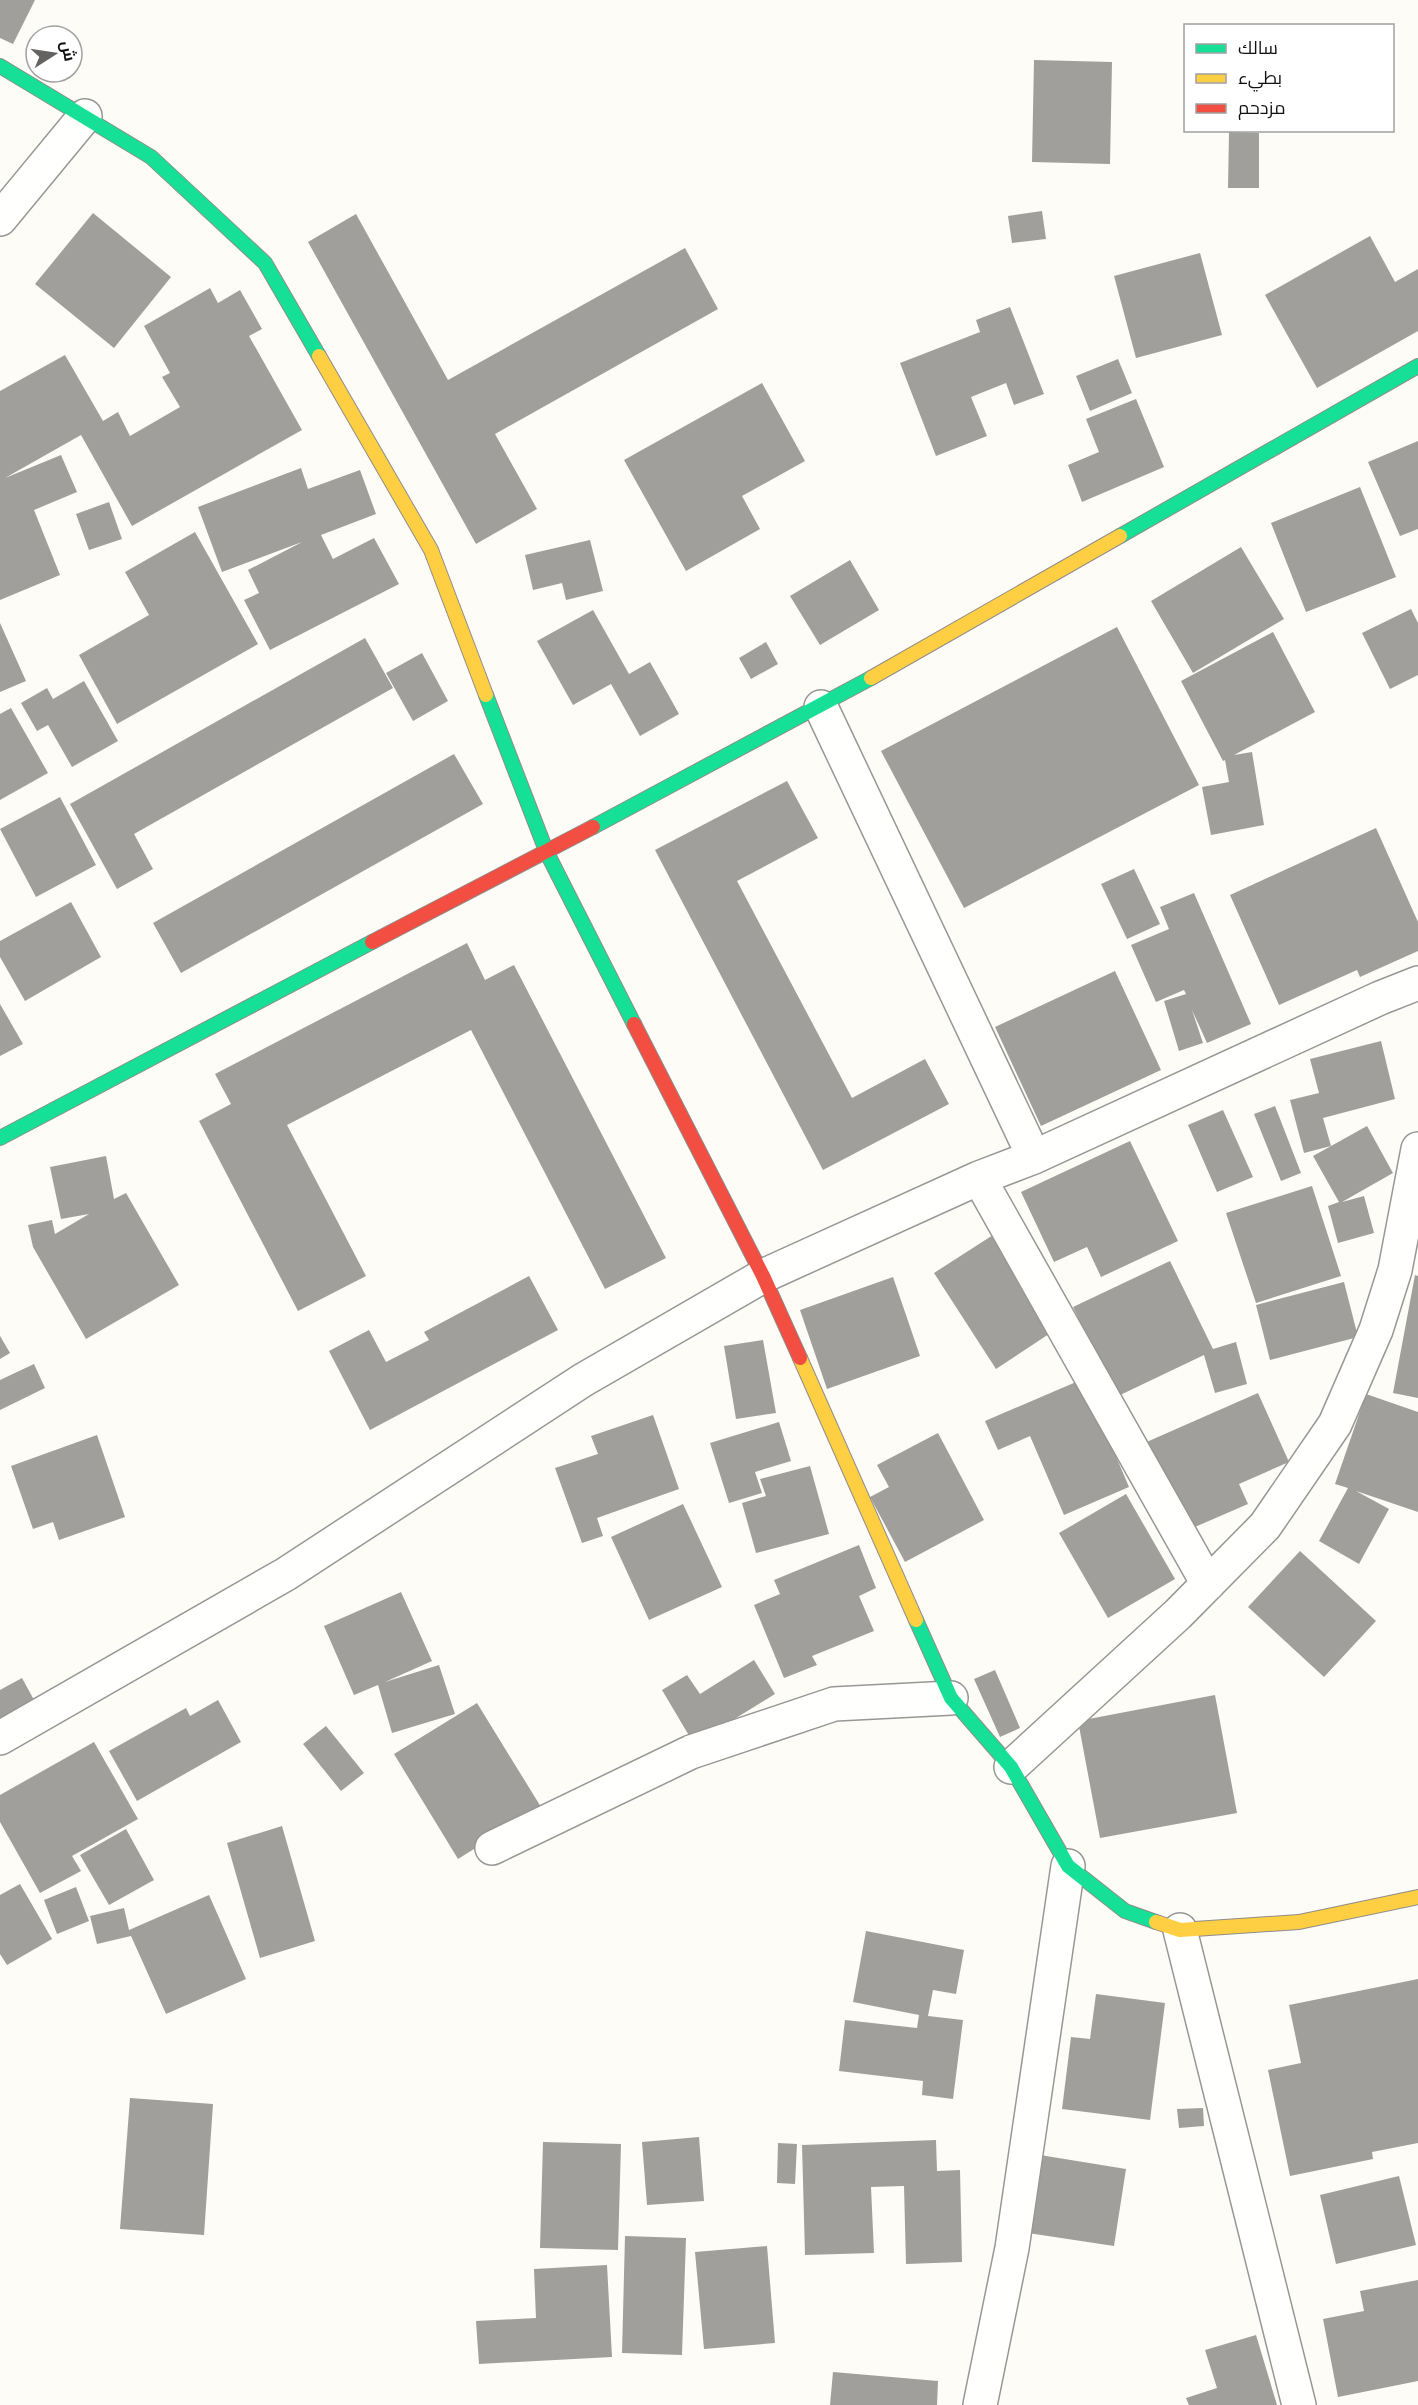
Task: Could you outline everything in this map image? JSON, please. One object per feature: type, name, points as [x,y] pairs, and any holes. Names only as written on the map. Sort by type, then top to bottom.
[{"type":"street","points":[[0,66],[151,156],[265,263],[431,550],[547,853],[764,1276],[951,1698],[1011,1767],[1068,1866],[1125,1911],[1180,1930],[1299,1922],[1418,1897]]},
{"type":"street","points":[[0,219],[85,116]]},
{"type":"street","points":[[0,1138],[547,853],[821,706],[1418,366]]},
{"type":"street","points":[[821,706],[1034,1157]]},
{"type":"street","points":[[0,1738],[286,1574],[583,1380],[764,1276],[980,1178],[1034,1157],[1380,998],[1418,983]]},
{"type":"street","points":[[1011,1767],[1208,1584],[1264,1526],[1335,1424],[1376,1330],[1407,1272],[1418,1149]]},
{"type":"street","points":[[980,1178],[1208,1584]]},
{"type":"street","points":[[492,1848],[691,1752],[834,1704],[951,1698]]},
{"type":"street","points":[[980,2405],[1012,2248],[1068,1866]]},
{"type":"street","points":[[1180,1930],[1299,2405]]},
{"type":"building","points":[[0,0],[35,0],[13,44],[0,38]]},
{"type":"building","points":[[1034,60],[1112,62],[1110,164],[1032,162]]},
{"type":"building","points":[[1229,132],[1259,133],[1259,188],[1228,188]]},
{"type":"building","points":[[1042,211],[1046,239],[1012,243],[1008,216]]},
{"type":"building","points":[[93,213],[171,277],[114,348],[35,284]]},
{"type":"building","points":[[356,214],[448,380],[685,248],[718,309],[495,434],[537,509],[476,544],[308,242]]},
{"type":"building","points":[[1370,236],[1395,282],[1418,269],[1418,331],[1317,388],[1265,295]]},
{"type":"building","points":[[1200,253],[1222,335],[1136,358],[1114,276]]},
{"type":"building","points":[[210,288],[218,303],[240,290],[262,329],[249,336],[302,430],[132,526],[81,435],[5,478],[61,455],[77,492],[34,510],[60,575],[0,600],[0,391],[65,355],[103,421],[118,412],[130,436],[180,407],[162,377],[170,373],[144,326]]},
{"type":"building","points":[[1010,307],[1044,394],[1014,405],[1006,383],[971,397],[987,436],[936,456],[900,363],[980,332],[976,320]]},
{"type":"building","points":[[1118,359],[1132,393],[1090,411],[1076,376]]},
{"type":"building","points":[[762,383],[805,461],[742,496],[760,529],[686,571],[624,460]]},
{"type":"building","points":[[1136,399],[1164,467],[1082,502],[1068,465],[1099,452],[1086,419]]},
{"type":"building","points":[[1418,441],[1418,529],[1400,536],[1368,462]]},
{"type":"building","points":[[301,468],[308,489],[360,470],[376,514],[321,535],[333,559],[374,538],[399,584],[270,650],[244,600],[259,593],[248,570],[302,542],[222,572],[198,507]]},
{"type":"building","points":[[1360,487],[1396,577],[1306,612],[1271,523]]},
{"type":"building","points":[[109,502],[122,539],[89,550],[76,514]]},
{"type":"building","points":[[195,532],[258,644],[117,724],[79,655],[149,615],[125,572]]},
{"type":"building","points":[[590,540],[603,591],[566,600],[562,583],[533,590],[525,555]]},
{"type":"building","points":[[1241,547],[1284,619],[1193,673],[1151,601]]},
{"type":"building","points":[[850,560],[879,610],[820,645],[790,596]]},
{"type":"building","points":[[1411,609],[1418,623],[1418,675],[1390,689],[1362,633]]},
{"type":"building","points":[[593,610],[629,674],[650,662],[679,714],[640,736],[611,684],[573,705],[537,641]]},
{"type":"building","points":[[0,623],[26,681],[0,692]]},
{"type":"building","points":[[1117,627],[1199,785],[964,908],[881,751]]},
{"type":"building","points":[[1273,632],[1315,712],[1234,755],[1252,752],[1264,825],[1211,835],[1202,787],[1229,782],[1225,760],[1223,761],[1181,681]]},
{"type":"building","points":[[365,638],[393,688],[134,834],[153,869],[117,889],[70,804]]},
{"type":"building","points":[[766,642],[778,664],[751,679],[739,658]]},
{"type":"building","points":[[422,653],[448,701],[413,721],[386,673]]},
{"type":"building","points":[[84,681],[118,741],[72,767],[48,725],[37,731],[21,703],[47,688],[53,699]]},
{"type":"building","points":[[11,708],[48,773],[0,800],[0,714]]},
{"type":"building","points":[[454,754],[483,804],[181,973],[153,923]]},
{"type":"building","points":[[787,781],[818,838],[737,881],[852,1098],[925,1059],[949,1104],[823,1170],[655,850]]},
{"type":"building","points":[[60,797],[96,865],[36,897],[0,829]]},
{"type":"building","points":[[1376,828],[1418,922],[1418,951],[1360,977],[1357,970],[1279,1005],[1230,895]]},
{"type":"building","points":[[1134,869],[1160,924],[1127,939],[1101,884]]},
{"type":"building","points":[[1194,893],[1251,1024],[1207,1043],[1192,1010],[1203,1043],[1179,1051],[1164,1001],[1186,994],[1184,990],[1156,1002],[1131,945],[1169,929],[1160,907]]},
{"type":"building","points":[[71,902],[101,957],[25,1001],[0,957],[0,941]]},
{"type":"building","points":[[467,943],[485,980],[514,965],[666,1258],[605,1289],[471,1030],[287,1125],[366,1276],[298,1311],[199,1121],[231,1104],[215,1074]]},
{"type":"building","points":[[1115,971],[1161,1070],[1041,1126],[995,1027]]},
{"type":"building","points":[[0,1004],[23,1044],[0,1056]]},
{"type":"building","points":[[1381,1041],[1395,1099],[1323,1118],[1331,1146],[1304,1153],[1290,1100],[1319,1093],[1310,1059]]},
{"type":"building","points":[[1275,1106],[1301,1173],[1281,1181],[1254,1114]]},
{"type":"building","points":[[1223,1110],[1253,1177],[1217,1192],[1188,1125]]},
{"type":"building","points":[[1367,1126],[1393,1173],[1342,1202],[1364,1196],[1374,1233],[1338,1243],[1328,1206],[1339,1202],[1313,1156]]},
{"type":"building","points":[[1130,1141],[1178,1241],[1101,1277],[1087,1247],[1054,1262],[1021,1192]]},
{"type":"building","points":[[106,1156],[114,1199],[126,1193],[179,1285],[86,1339],[33,1247],[28,1225],[52,1220],[55,1234],[89,1214],[61,1219],[50,1167]]},
{"type":"building","points":[[1312,1186],[1341,1276],[1256,1303],[1226,1213]]},
{"type":"building","points":[[993,1235],[1055,1330],[996,1369],[934,1273]]},
{"type":"building","points":[[1170,1261],[1213,1349],[1236,1342],[1247,1384],[1215,1393],[1204,1355],[1116,1397],[1073,1307]]},
{"type":"building","points":[[1415,1275],[1418,1276],[1418,1398],[1393,1393]]},
{"type":"building","points":[[529,1276],[558,1330],[370,1430],[329,1351],[369,1330],[386,1362],[429,1340],[424,1332]]},
{"type":"building","points":[[893,1277],[920,1356],[827,1389],[800,1310]]},
{"type":"building","points":[[1344,1282],[1358,1337],[1270,1360],[1256,1305]]},
{"type":"building","points":[[0,1336],[10,1353],[0,1359]]},
{"type":"building","points":[[763,1340],[776,1413],[736,1419],[724,1346]]},
{"type":"building","points":[[34,1364],[45,1388],[0,1410],[0,1380]]},
{"type":"building","points":[[1083,1379],[1129,1487],[1064,1515],[1030,1436],[998,1450],[985,1421]]},
{"type":"building","points":[[1258,1393],[1289,1462],[1239,1484],[1248,1504],[1181,1533],[1142,1444]]},
{"type":"building","points":[[1366,1394],[1418,1412],[1418,1512],[1356,1491],[1389,1509],[1359,1564],[1319,1541],[1348,1488],[1335,1484]]},
{"type":"building","points":[[653,1415],[679,1489],[597,1518],[603,1536],[582,1543],[555,1468],[598,1454],[591,1436]]},
{"type":"building","points":[[779,1422],[791,1461],[755,1472],[762,1493],[729,1503],[710,1443]]},
{"type":"building","points":[[938,1433],[984,1520],[905,1562],[870,1497],[889,1487],[877,1465]]},
{"type":"building","points":[[97,1435],[125,1517],[59,1540],[53,1522],[33,1529],[11,1466]]},
{"type":"building","points":[[810,1466],[829,1534],[756,1553],[742,1503],[766,1496],[760,1479]]},
{"type":"building","points":[[1126,1494],[1175,1579],[1108,1618],[1059,1533]]},
{"type":"building","points":[[683,1504],[722,1587],[649,1620],[611,1537]]},
{"type":"building","points":[[859,1545],[876,1588],[859,1596],[874,1631],[812,1656],[817,1665],[784,1678],[754,1605],[780,1594],[774,1580]]},
{"type":"building","points":[[1300,1551],[1376,1621],[1324,1677],[1248,1607]]},
{"type":"building","points":[[401,1592],[432,1661],[385,1682],[439,1665],[455,1714],[392,1733],[378,1685],[354,1695],[324,1626]]},
{"type":"building","points":[[754,1660],[775,1694],[694,1744],[662,1690],[687,1675],[700,1694]]},
{"type":"building","points":[[995,1670],[1020,1728],[1000,1737],[974,1679]]},
{"type":"building","points":[[22,1678],[39,1709],[0,1731],[0,1690]]},
{"type":"building","points":[[1215,1695],[1237,1813],[1100,1838],[1078,1721]]},
{"type":"building","points":[[218,1700],[241,1742],[137,1801],[109,1751],[186,1708],[190,1716]]},
{"type":"building","points":[[477,1703],[541,1807],[458,1859],[394,1754]]},
{"type":"building","points":[[326,1726],[364,1773],[341,1791],[303,1744]]},
{"type":"building","points":[[94,1742],[138,1819],[72,1856],[81,1871],[40,1893],[0,1822],[0,1795]]},
{"type":"building","points":[[282,1826],[315,1941],[260,1958],[227,1843]]},
{"type":"building","points":[[126,1829],[154,1880],[109,1905],[80,1855]]},
{"type":"building","points":[[20,1884],[52,1939],[7,1965],[0,1954],[0,1895]]},
{"type":"building","points":[[76,1887],[89,1921],[57,1934],[44,1900]]},
{"type":"building","points":[[209,1895],[246,1979],[166,2014],[131,1936],[97,1944],[90,1916],[124,1908],[129,1930]]},
{"type":"building","points":[[866,1931],[964,1950],[956,1994],[933,1990],[928,2016],[963,2020],[953,2099],[922,2095],[923,2081],[839,2071],[845,2020],[917,2028],[919,2015],[853,2002]]},
{"type":"building","points":[[1418,1979],[1418,2143],[1372,2152],[1373,2159],[1290,2176],[1268,2070],[1301,2063],[1289,2005]]},
{"type":"building","points":[[1096,1994],[1165,2003],[1150,2120],[1062,2109],[1071,2037],[1090,2039]]},
{"type":"building","points":[[130,2098],[213,2104],[204,2235],[120,2229]]},
{"type":"building","points":[[1203,2108],[1204,2126],[1179,2128],[1177,2109]]},
{"type":"building","points":[[699,2137],[704,2201],[647,2205],[642,2142]]},
{"type":"building","points":[[936,2140],[937,2171],[960,2170],[962,2262],[906,2264],[904,2186],[871,2187],[874,2253],[805,2255],[802,2145]]},
{"type":"building","points":[[543,2142],[621,2144],[618,2250],[540,2248]]},
{"type":"building","points":[[778,2143],[797,2144],[795,2184],[777,2183]]},
{"type":"building","points":[[1040,2155],[1126,2169],[1114,2246],[1028,2233]]},
{"type":"building","points":[[1399,2176],[1416,2245],[1336,2264],[1320,2195]]},
{"type":"building","points":[[625,2236],[686,2238],[682,2355],[622,2353]]},
{"type":"building","points":[[767,2246],[775,2343],[704,2349],[695,2252]]},
{"type":"building","points":[[607,2265],[612,2357],[479,2364],[476,2321],[536,2318],[534,2269]]},
{"type":"building","points":[[1418,2280],[1418,2381],[1338,2397],[1323,2319],[1364,2311],[1360,2291]]},
{"type":"building","points":[[1256,2335],[1277,2405],[1189,2405],[1186,2398],[1217,2388],[1205,2350]]},
{"type":"building","points":[[833,2372],[938,2381],[937,2405],[830,2405]]},
{"type":"traffic: fast","points":[[0,66],[151,157],[265,263],[319,356]]},
{"type":"traffic: fast","points":[[1120,536],[1418,366]]},
{"type":"traffic: fast","points":[[593,827],[871,678]]},
{"type":"traffic: fast","points":[[486,695],[547,853],[634,1024]]},
{"type":"traffic: fast","points":[[0,1138],[372,942]]},
{"type":"traffic: fast","points":[[916,1620],[951,1698],[1011,1767],[1068,1866],[1125,1911],[1156,1922]]},
{"type":"traffic: slow","points":[[319,356],[431,550],[486,695]]},
{"type":"traffic: slow","points":[[871,678],[1120,536]]},
{"type":"traffic: slow","points":[[800,1358],[916,1620]]},
{"type":"traffic: slow","points":[[1156,1922],[1180,1930],[1299,1922],[1418,1897]]},
{"type":"traffic: jam","points":[[372,942],[593,827]]},
{"type":"traffic: jam","points":[[634,1024],[763,1276],[800,1358]]}]
